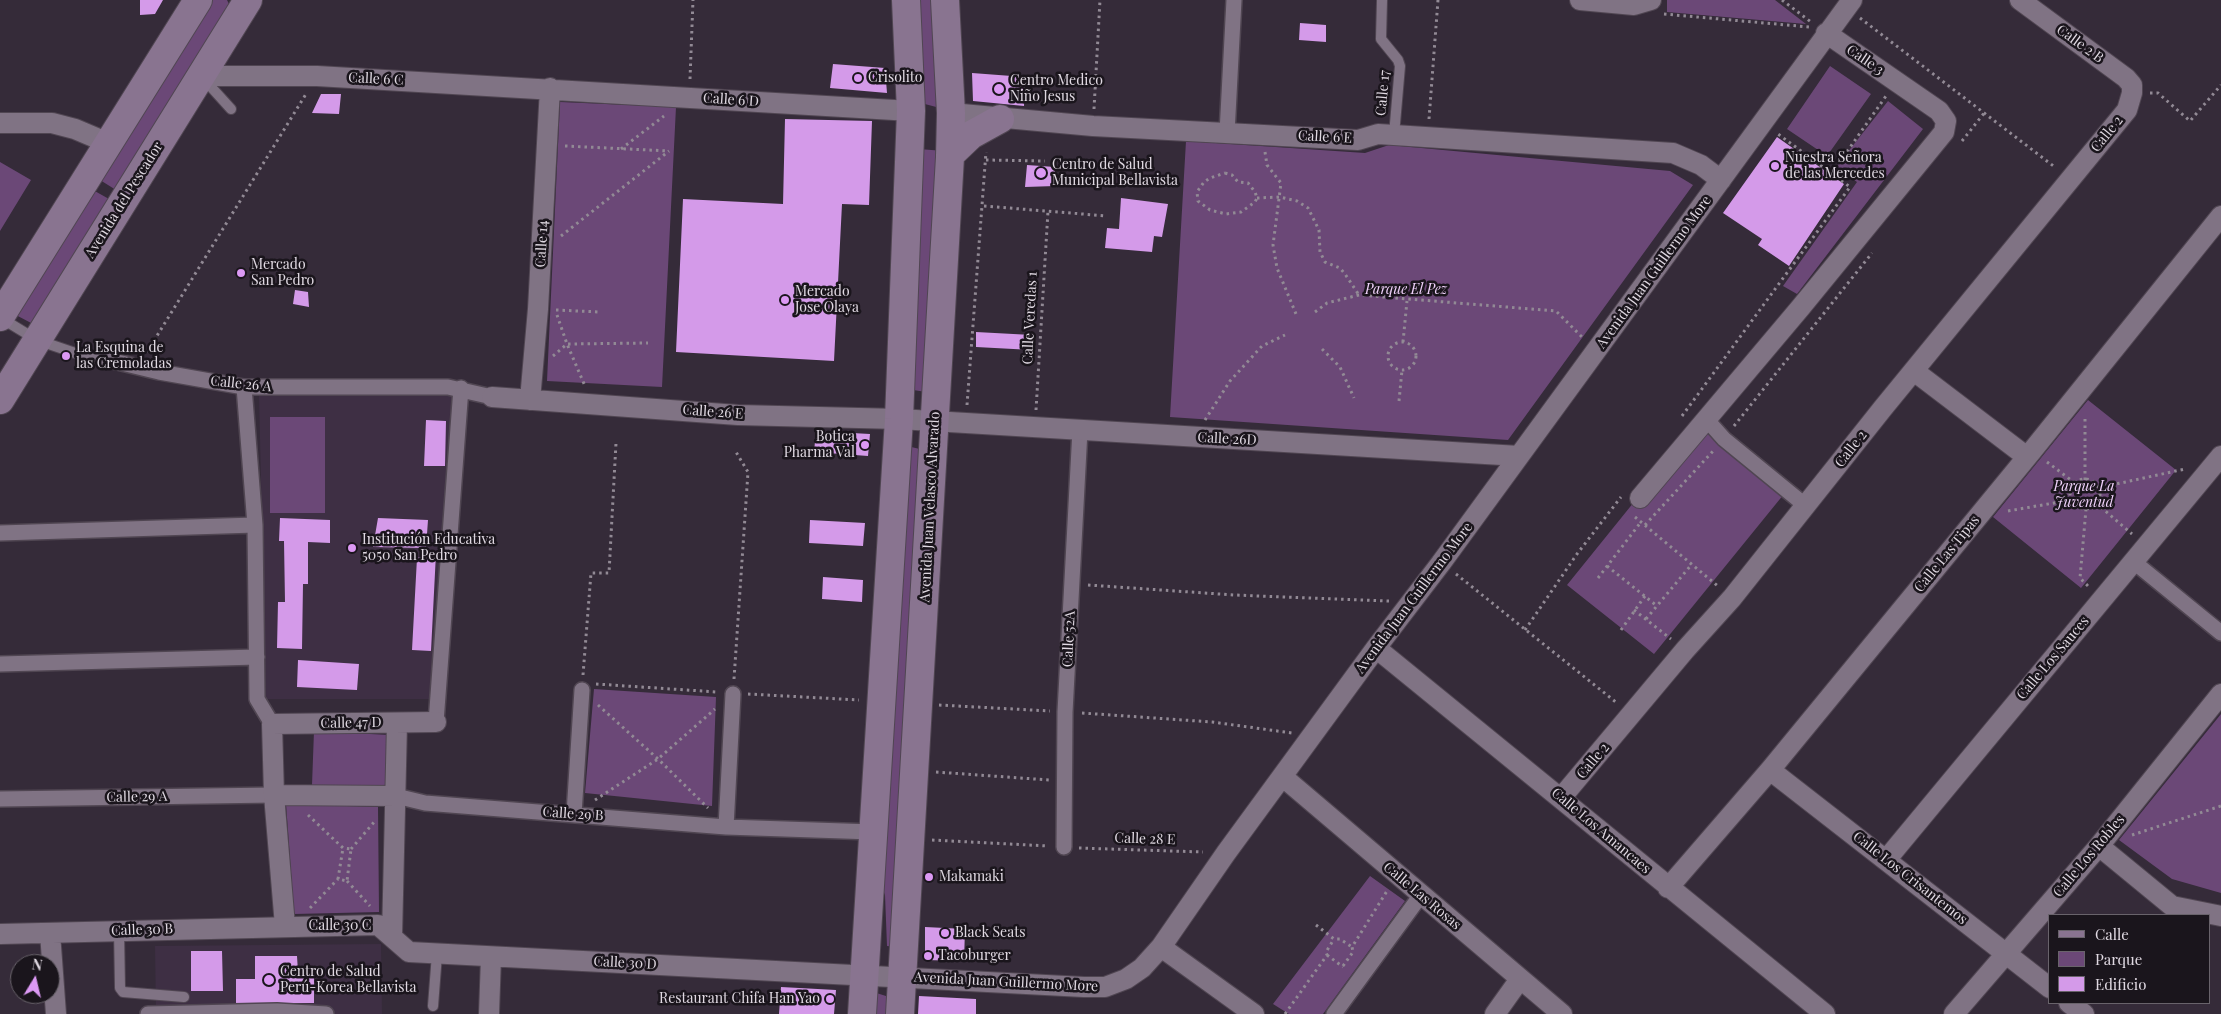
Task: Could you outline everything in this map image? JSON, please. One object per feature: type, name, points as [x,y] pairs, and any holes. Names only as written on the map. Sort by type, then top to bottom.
[{"type":"main road","points":[[0,317],[198,0]]},
{"type":"main road","name":"Avenida del Pescador","points":[[0,400],[248,0]]},
{"type":"main road","points":[[862,1014],[899,419],[911,118],[906,0]]},
{"type":"main road","name":"Avenida Juan Velasco Alvarado","points":[[900,1014],[912,839],[950,155],[951,121],[945,0]]},
{"type":"main road","points":[[911,118],[951,121]]},
{"type":"main road","points":[[950,155],[971,135],[1000,119]]},
{"type":"street","points":[[1228,133],[1234,0]]},
{"type":"street","points":[[1580,0],[1634,4],[1649,1]]},
{"type":"street","name":"Calle 2 B","points":[[2020,0],[2126,78],[2132,85],[2132,93]]},
{"type":"street","name":"Avenida Juan Guillermo More","points":[[865,975],[1105,987],[1126,980],[1142,968],[1160,947],[1226,853],[1376,648],[1442,563],[1721,180],[1762,122],[1820,28],[1849,4]]},
{"type":"street","name":"Calle 3","points":[[1707,420],[1944,132],[1946,121],[1939,110],[1820,28]]},
{"type":"street","name":"Calle 6 C","points":[[201,76],[317,76],[550,88]]},
{"type":"street","name":"Calle 6 D","points":[[550,88],[689,97],[911,118]]},
{"type":"street","name":"Calle 14","points":[[530,400],[532,373],[547,309],[541,252],[550,88]]},
{"type":"street","name":"Calle 2","points":[[1561,798],[1685,650],[1732,598],[2127,110],[2132,93]]},
{"type":"street","name":"Calle 6 E","points":[[951,121],[1000,119],[1093,126],[1358,140],[1378,134],[1672,153],[1701,165],[1721,180]]},
{"type":"street","points":[[0,124],[52,123],[75,129],[108,143]]},
{"type":"street","name":"Calle Las Tipas","points":[[1668,888],[1770,770],[2085,387],[2221,216]]},
{"type":"street","name":"Calle 26 A","points":[[101,358],[137,368],[244,387],[461,388],[492,397]]},
{"type":"street","points":[[1914,371],[2029,454]]},
{"type":"street","points":[[244,387],[255,525],[257,699],[272,724],[274,795],[289,926]]},
{"type":"street","name":"Calle 47 D","points":[[272,724],[436,722],[461,388]]},
{"type":"street","name":"Calle 26 E","points":[[492,397],[738,414],[935,421]]},
{"type":"street","points":[[1629,503],[1707,420],[1724,439],[1806,506]]},
{"type":"street","name":"Calle 26D","points":[[935,421],[1519,456]]},
{"type":"street","name":"Calle 52A","points":[[1064,847],[1066,782],[1065,712],[1080,430]]},
{"type":"street","name":"Calle Los Sauces","points":[[1886,860],[2221,456]]},
{"type":"street","points":[[0,533],[255,525]]},
{"type":"street","points":[[2134,562],[2221,633]]},
{"type":"street","name":"Calle Los Amancaes","points":[[1376,648],[1561,798],[1668,888],[1825,1014]]},
{"type":"street","points":[[0,664],[257,657]]},
{"type":"street","points":[[574,814],[582,690]]},
{"type":"street","points":[[726,827],[733,694]]},
{"type":"street","name":"Calle Los Robles","points":[[1954,1014],[2098,846],[2221,694]]},
{"type":"street","points":[[385,931],[396,796],[397,722]]},
{"type":"street","name":"Calle Los Crisantemos","points":[[1770,770],[2048,986]]},
{"type":"street","name":"Calle Las Rosas","points":[[1283,777],[1562,1014]]},
{"type":"street","name":"Calle 29 B","points":[[274,795],[396,796],[425,803],[726,827],[873,832]]},
{"type":"street","name":"Calle 29 A","points":[[0,799],[274,795]]},
{"type":"street","points":[[2098,846],[2172,906],[2221,916]]},
{"type":"street","points":[[1334,1014],[1421,895]]},
{"type":"street","name":"Calle 30 B","points":[[0,934],[289,926]]},
{"type":"street","name":"Calle 30 C","points":[[289,926],[385,931]]},
{"type":"street","name":"Calle 30 D","points":[[385,931],[409,952],[865,975]]},
{"type":"street","points":[[50,933],[56,1014]]},
{"type":"street","points":[[1160,947],[1254,1014]]},
{"type":"street","points":[[489,1014],[491,957]]},
{"type":"street","points":[[1495,1014],[1520,979]]},
{"type":"street","points":[[2070,1004],[2084,1014]]},
{"type":"street","points":[[148,1014],[277,1011],[326,1014]]},
{"type":"lane","name":"Calle 17","points":[[1382,0],[1381,39],[1398,60],[1400,66],[1394,135]]},
{"type":"lane","points":[[201,76],[231,109]]},
{"type":"lane","name":"Calle 26 A","points":[[0,317],[37,340],[81,355],[101,358]]},
{"type":"lane","points":[[119,931],[120,988],[123,992],[184,996]]},
{"type":"lane","points":[[434,1006],[437,954]]},
{"type":"path","points":[[621,149],[689,97],[693,0]]},
{"type":"path","points":[[1093,126],[1100,0]]},
{"type":"path","points":[[1428,137],[1438,0]]},
{"type":"path","points":[[1782,0],[1820,28]]},
{"type":"path","points":[[1649,1],[1663,14],[1820,28]]},
{"type":"path","points":[[1849,4],[2070,179]]},
{"type":"path","points":[[137,368],[317,76]]},
{"type":"path","points":[[1832,173],[1897,82]]},
{"type":"path","points":[[2132,93],[2158,93],[2190,121],[2221,85]]},
{"type":"path","points":[[1960,143],[1985,112]]},
{"type":"path","points":[[1676,424],[1850,187],[1762,122]]},
{"type":"path","points":[[1266,134],[1265,157],[1267,165],[1281,183],[1273,245],[1277,268],[1296,314]]},
{"type":"path","points":[[967,412],[984,206],[986,143]]},
{"type":"path","points":[[541,252],[669,151],[547,145]]},
{"type":"path","points":[[986,160],[1045,161]]},
{"type":"path","points":[[1225,173],[1232,175],[1238,182],[1248,183],[1257,198],[1251,206],[1241,212],[1226,214],[1206,208],[1198,201],[1196,196],[1200,187],[1210,178],[1225,173]]},
{"type":"path","points":[[1257,198],[1280,197],[1297,201],[1308,208],[1319,230],[1320,252],[1326,262],[1345,274],[1359,295]]},
{"type":"path","points":[[984,206],[1107,216]]},
{"type":"path","name":"Calle Veredas 1","points":[[1034,427],[1048,211]]},
{"type":"path","points":[[1645,525],[1724,439],[1873,252]]},
{"type":"path","points":[[1315,312],[1327,303],[1359,295],[1556,311],[1574,327],[1596,352]]},
{"type":"path","points":[[1403,342],[1407,300]]},
{"type":"path","points":[[547,309],[600,312]]},
{"type":"path","points":[[547,309],[567,344],[594,404]]},
{"type":"path","points":[[1194,437],[1230,381],[1262,346],[1285,334]]},
{"type":"path","points":[[1403,342],[1414,349],[1416,357],[1410,368],[1402,370],[1390,364],[1388,356],[1391,347],[1403,342]]},
{"type":"path","points":[[532,373],[567,344],[648,344]]},
{"type":"path","points":[[1322,349],[1340,367],[1354,398]]},
{"type":"path","points":[[1398,401],[1402,370]]},
{"type":"path","points":[[2085,387],[2085,480]]},
{"type":"path","points":[[616,443],[609,573],[591,573],[582,690],[658,758],[726,827]]},
{"type":"path","points":[[574,814],[658,758],[733,694],[748,472],[736,452]]},
{"type":"path","points":[[2029,454],[2076,483]]},
{"type":"path","points":[[2098,488],[2189,468],[2203,478]]},
{"type":"path","points":[[2085,480],[2093,482],[2098,488],[2099,496],[2096,503],[2086,509],[2078,507],[2071,500],[2071,491],[2076,483],[2085,480]]},
{"type":"path","points":[[1978,517],[2071,500]]},
{"type":"path","points":[[1618,502],[1629,503]]},
{"type":"path","points":[[1618,502],[1629,503]]},
{"type":"path","points":[[1525,630],[1577,554],[1618,502]]},
{"type":"path","points":[[1629,503],[1641,522],[1732,598]]},
{"type":"path","points":[[2096,503],[2146,546]]},
{"type":"path","points":[[2086,509],[2080,578],[2102,599]]},
{"type":"path","points":[[1598,578],[1641,522]]},
{"type":"path","points":[[1442,563],[1631,715]]},
{"type":"path","points":[[1646,619],[1692,564]]},
{"type":"path","points":[[1607,566],[1657,606]]},
{"type":"path","points":[[1072,584],[1234,595],[1372,599],[1411,603]]},
{"type":"path","points":[[1621,630],[1644,596]]},
{"type":"path","points":[[1634,610],[1685,650]]},
{"type":"path","points":[[919,704],[1212,722],[1313,735]]},
{"type":"path","points":[[915,770],[1066,782]]},
{"type":"path","points":[[274,795],[294,802],[343,848],[351,849],[347,881]]},
{"type":"path","points":[[2098,846],[2221,806]]},
{"type":"path","name":"Calle 28 E","points":[[912,839],[1226,853]]},
{"type":"path","points":[[289,926],[338,880],[343,848]]},
{"type":"path","points":[[1342,966],[1353,952],[1352,947],[1397,875]]},
{"type":"path","points":[[338,880],[347,881],[378,915],[385,931]]},
{"type":"path","points":[[1316,925],[1334,939],[1340,938],[1352,947]]},
{"type":"path","points":[[1334,939],[1326,952],[1328,956],[1360,980]]},
{"type":"path","points":[[1284,1014],[1328,956]]},
{"type":"shaded area","name":"Institución Educativa 5050 San Pedro","points":[[259,395],[455,396],[431,699],[266,699]]},
{"type":"shaded area","name":"Centro de Salud Perú-Korea Bellavista","points":[[381,944],[382,1014],[156,1014],[155,946]]},
{"type":"green space","points":[[212,0],[227,0],[229,4],[116,190],[100,180]]},
{"type":"green space","points":[[913,0],[933,0],[940,108],[921,103]]},
{"type":"green space","points":[[1667,0],[1775,0],[1806,24],[1667,12]]},
{"type":"green space","points":[[1830,66],[1871,94],[1827,156],[1787,129]]},
{"type":"green space","points":[[1888,101],[1923,129],[1797,294],[1783,286],[1857,182],[1836,167]]},
{"type":"green space","points":[[560,102],[676,107],[662,387],[547,381]]},
{"type":"green space","name":"Parque El Pez","points":[[1186,141],[1365,153],[1389,145],[1670,171],[1693,185],[1508,440],[1170,417]]},
{"type":"green space","points":[[919,149],[944,151],[926,392],[907,389]]},
{"type":"green space","points":[[0,162],[31,180],[0,231]]},
{"type":"green space","points":[[93,190],[109,199],[33,324],[14,314]]},
{"type":"green space","name":"Parque La Juventud","points":[[2088,400],[2176,470],[2081,588],[1993,517]]},
{"type":"green space","points":[[270,417],[325,417],[325,513],[270,513]]},
{"type":"green space","points":[[1697,424],[1784,494],[1654,654],[1567,585]]},
{"type":"green space","points":[[907,446],[924,450],[896,947],[887,946],[885,895],[878,877]]},
{"type":"green space","points":[[594,689],[716,697],[712,806],[585,793]]},
{"type":"green space","points":[[2221,714],[2221,893],[2172,879],[2119,840]]},
{"type":"green space","points":[[314,731],[389,735],[387,788],[312,785]]},
{"type":"green space","points":[[286,804],[378,807],[379,912],[294,914]]},
{"type":"green space","points":[[1370,876],[1405,901],[1323,1014],[1289,1014],[1273,1004]]},
{"type":"green space","points":[[870,991],[886,996],[886,1014],[869,1014]]},
{"type":"building","points":[[140,0],[163,0],[155,14],[140,15]]},
{"type":"building","points":[[1300,23],[1326,25],[1326,42],[1299,40]]},
{"type":"building","name":"Crisolito","points":[[833,64],[885,68],[887,93],[830,88]]},
{"type":"building","name":"Centro Medico Niño Jesus","points":[[972,73],[1025,77],[1024,106],[973,101]]},
{"type":"building","points":[[321,94],[341,94],[339,114],[312,113]]},
{"type":"building","points":[[785,119],[872,121],[869,205],[842,204],[834,361],[676,352],[683,199],[783,204]]},
{"type":"building","points":[[1777,137],[1844,184],[1789,266],[1758,245],[1762,239],[1723,213]]},
{"type":"building","name":"Centro de Salud Municipal Bellavista","points":[[1027,165],[1055,167],[1055,186],[1025,187]]},
{"type":"building","points":[[1121,198],[1168,204],[1162,237],[1154,236],[1152,252],[1105,248],[1107,228],[1119,229]]},
{"type":"building","points":[[295,290],[308,292],[309,307],[293,304]]},
{"type":"building","points":[[976,332],[1032,335],[1032,350],[976,347]]},
{"type":"building","points":[[426,420],[446,421],[445,466],[424,466]]},
{"type":"building","points":[[816,431],[870,434],[868,456],[814,452]]},
{"type":"building","points":[[280,518],[330,520],[330,543],[308,542],[308,584],[303,584],[302,649],[277,648],[278,602],[285,602],[284,541],[279,541]]},
{"type":"building","points":[[378,518],[428,520],[426,548],[373,547]]},
{"type":"building","points":[[810,520],[865,523],[863,546],[809,543]]},
{"type":"building","points":[[436,553],[431,651],[412,650],[417,558]]},
{"type":"building","points":[[823,577],[863,580],[862,602],[822,599]]},
{"type":"building","points":[[298,660],[359,664],[357,690],[297,687]]},
{"type":"building","points":[[925,927],[965,929],[964,961],[925,960]]},
{"type":"building","points":[[191,951],[222,951],[223,991],[191,991]]},
{"type":"building","points":[[255,956],[297,956],[298,972],[314,971],[314,1003],[236,1003],[236,979],[255,979]]},
{"type":"building","points":[[781,987],[836,990],[834,1014],[779,1014]]},
{"type":"building","points":[[919,996],[976,999],[976,1014],[918,1014]]},
{"type":"place","name":"Crisolito","points":[[858,78]]},
{"type":"place","name":"Centro Medico Niño Jesus","points":[[999,89]]},
{"type":"place","name":"Nuestra Señora de las Mercedes","points":[[1775,166]]},
{"type":"place","name":"Centro de Salud Municipal Bellavista","points":[[1041,173]]},
{"type":"place","name":"Mercado San Pedro","points":[[241,273]]},
{"type":"place","name":"Mercado Jose Olaya","points":[[785,300]]},
{"type":"place","name":"La Esquina de las Cremoladas","points":[[66,356]]},
{"type":"place","name":"Botica Pharma Val","points":[[865,445]]},
{"type":"place","name":"Institución Educativa 5050 San Pedro","points":[[352,548]]},
{"type":"place","name":"Makamaki","points":[[929,877]]},
{"type":"place","name":"Black Seats","points":[[945,933]]},
{"type":"place","name":"Tacoburger","points":[[928,956]]},
{"type":"place","name":"Centro de Salud Perú-Korea Bellavista","points":[[269,980]]},
{"type":"place","name":"Restaurant Chifa Han Yao","points":[[830,999]]}]
